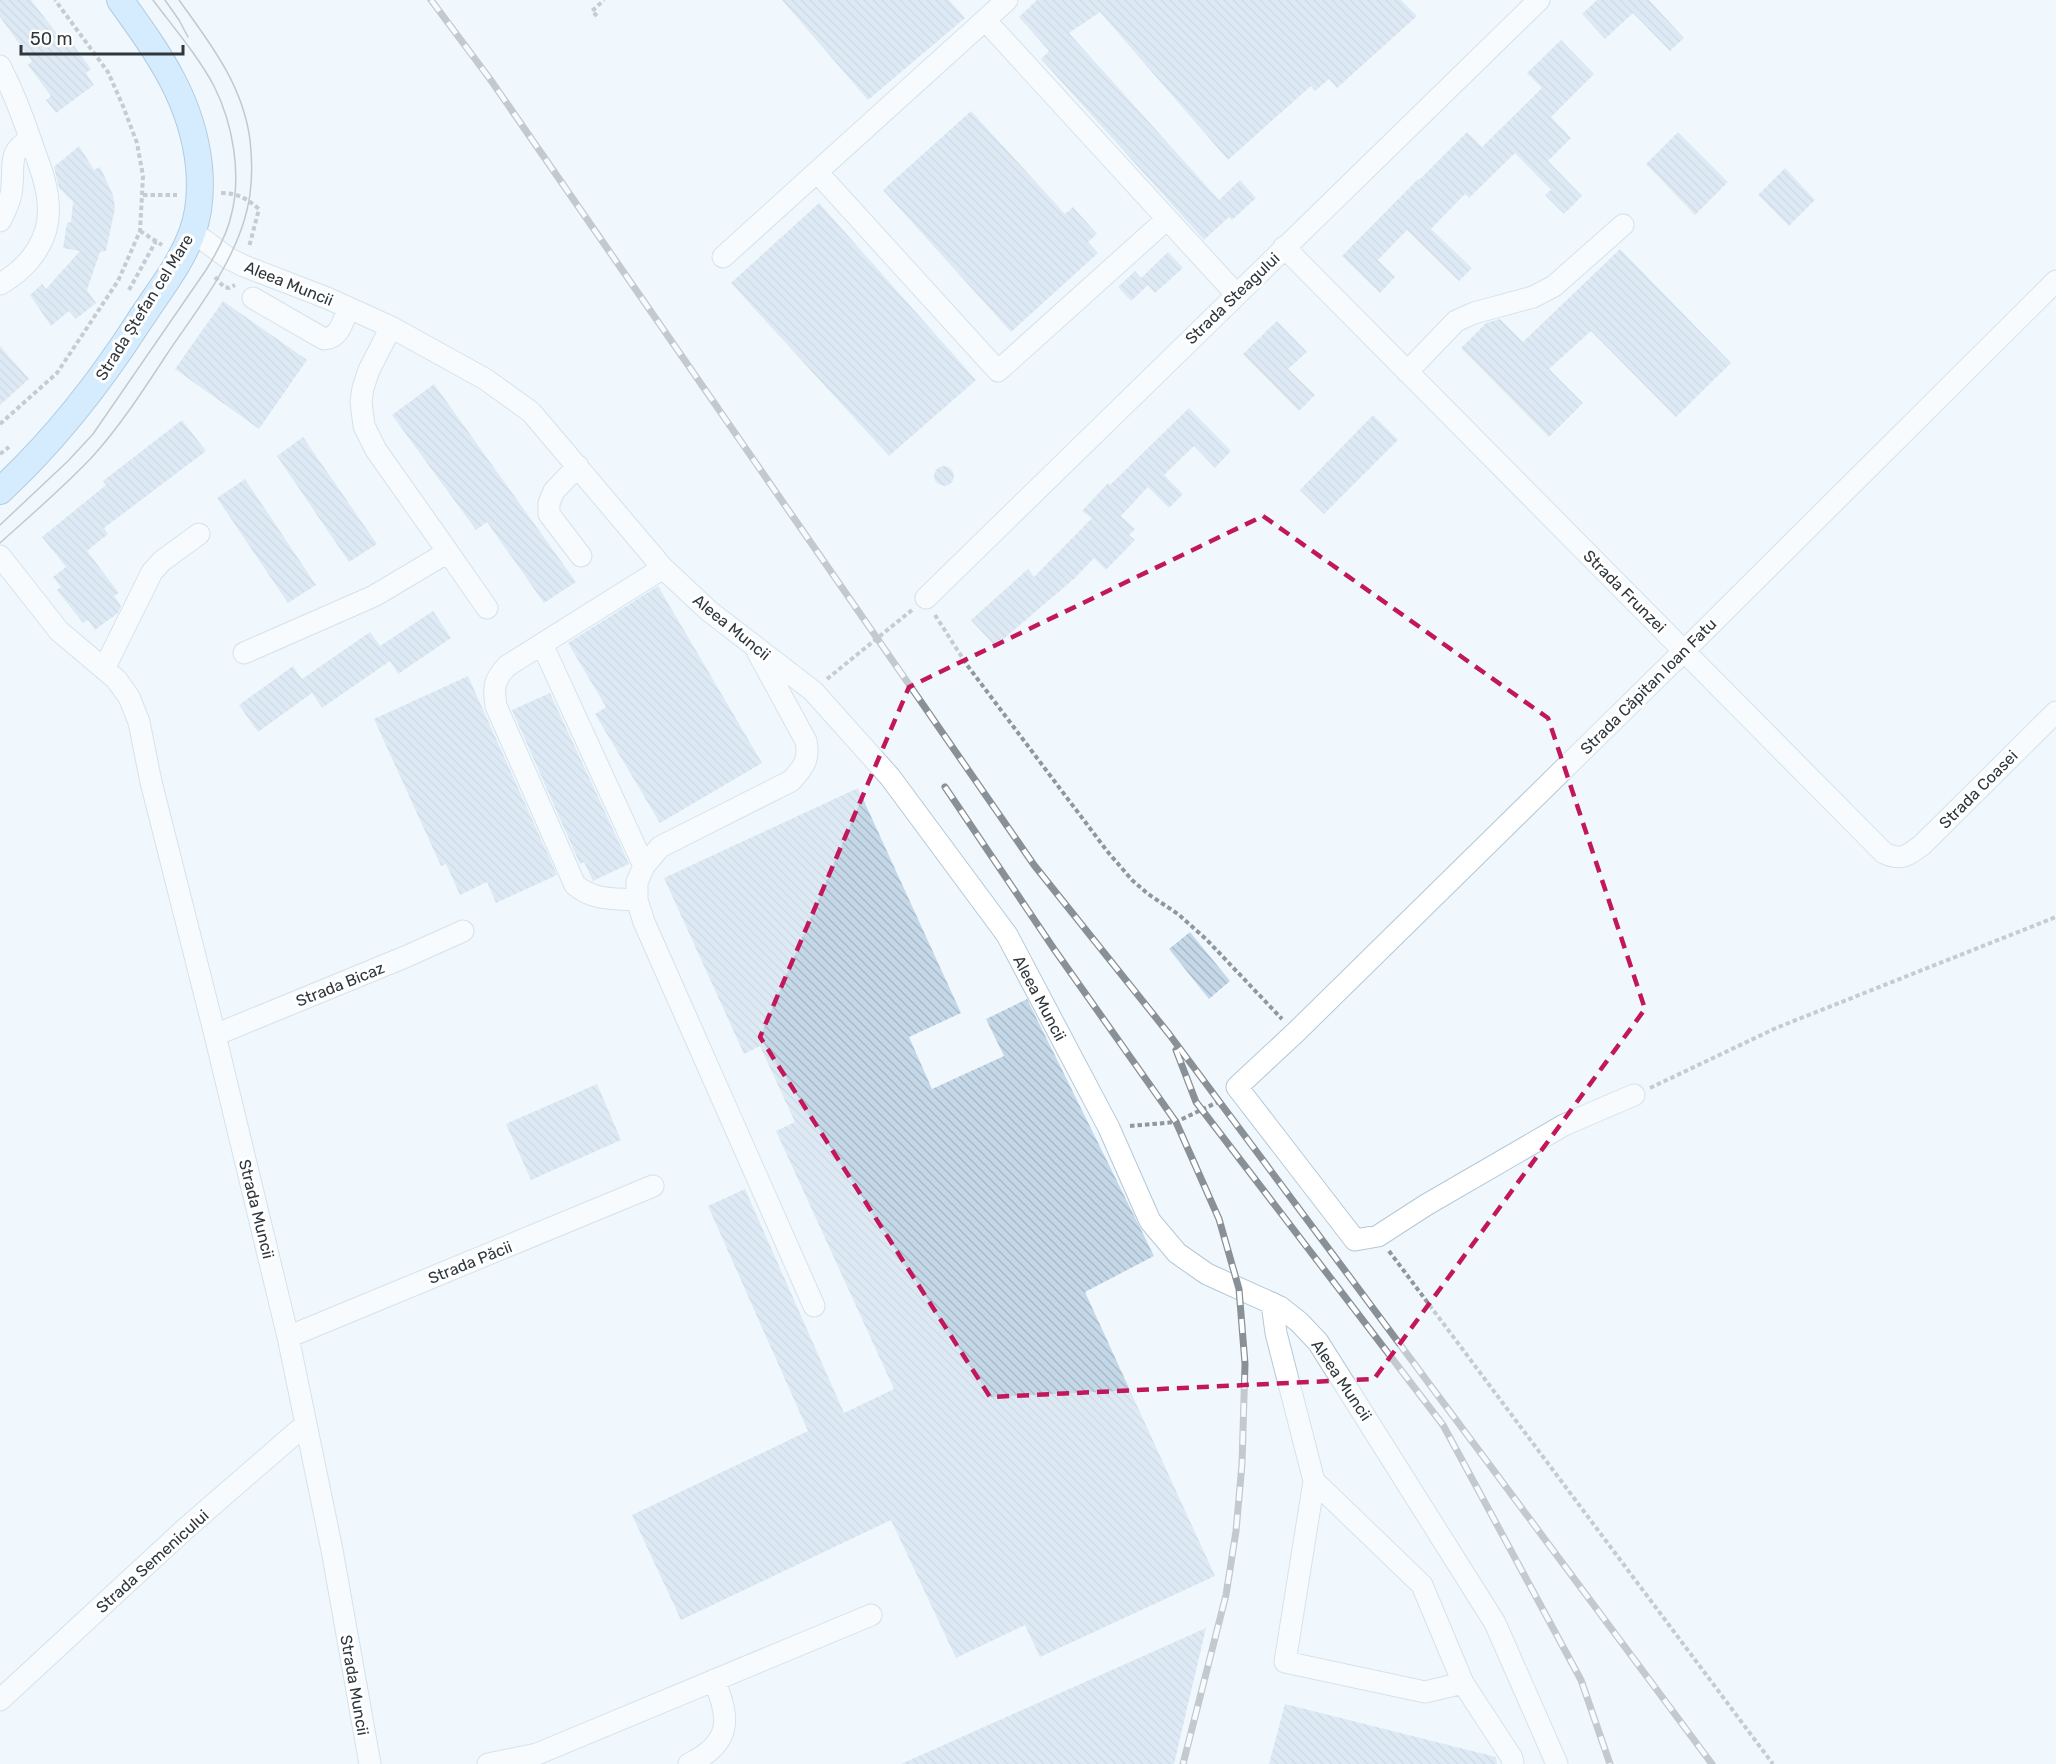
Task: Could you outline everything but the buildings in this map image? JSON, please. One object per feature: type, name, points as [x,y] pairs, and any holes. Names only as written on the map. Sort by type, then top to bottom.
[{"type":"main road","name":"Strada Ștefan cel Mare","points":[[0,491],[55,436],[110,366],[193,232],[200,194],[197,149],[193,129],[186,107],[169,71],[120,0]]},
{"type":"street","points":[[723,257],[1007,0]]},
{"type":"street","name":"Strada Steagului","points":[[926,598],[1539,0]]},
{"type":"street","points":[[985,20],[1236,294]]},
{"type":"street","points":[[0,66],[30,140],[48,201],[48,224],[40,246],[30,261],[15,276],[0,285]]},
{"type":"street","points":[[0,221],[10,198],[12,163],[15,153],[30,140]]},
{"type":"street","points":[[817,172],[998,371],[1167,219]]},
{"type":"street","points":[[1407,372],[1456,321],[1474,313],[1533,297],[1554,286],[1623,225]]},
{"type":"street","name":"Aleea Muncii","points":[[193,232],[244,266],[318,294],[391,327],[485,379],[531,412],[663,568],[709,611],[813,691],[890,777],[1007,935],[1108,1128],[1150,1221],[1177,1253],[1207,1274],[1280,1306],[1318,1342],[1495,1623],[1557,1764]]},
{"type":"street","name":"Strada Frunzei","points":[[1284,248],[1870,840],[1884,853],[1896,858]]},
{"type":"street","name":"Strada Căpitan Ioan Fatu","points":[[1237,1087],[1295,1033],[1684,651],[2056,281]]},
{"type":"street","points":[[253,297],[324,339],[330,339],[337,334],[348,308]]},
{"type":"street","points":[[391,327],[369,370],[363,388],[361,402],[364,426],[376,450],[487,608]]},
{"type":"street","points":[[578,466],[554,490],[549,502],[549,514],[581,556]]},
{"type":"street","points":[[104,669],[152,572],[162,561],[200,534]]},
{"type":"street","points":[[244,653],[374,596],[448,552]]},
{"type":"street","name":"Strada Muncii","points":[[0,556],[59,631],[117,679],[129,697],[139,722],[151,783],[288,1337],[332,1550],[370,1764]]},
{"type":"street","points":[[637,900],[602,898],[586,894],[575,885],[496,706],[494,689],[498,676],[507,666],[663,568]]},
{"type":"street","points":[[542,644],[644,866]]},
{"type":"street","points":[[753,645],[806,741],[809,753],[806,765],[791,781],[660,846],[644,866],[638,882],[637,900],[644,922],[814,1306]]},
{"type":"street","name":"Strada Coasei","points":[[1896,858],[1908,856],[1922,845],[2056,712]]},
{"type":"street","name":"Strada Bicaz","points":[[215,1035],[463,931]]},
{"type":"street","points":[[1237,1087],[1355,1240],[1378,1236],[1426,1204],[1564,1125],[1635,1095]]},
{"type":"street","name":"Strada Păcii","points":[[288,1337],[653,1186]]},
{"type":"street","points":[[1272,1303],[1276,1333],[1314,1481],[1285,1662],[1425,1692],[1463,1683]]},
{"type":"street","name":"Strada Semenicului","points":[[0,1700],[185,1529],[306,1425]]},
{"type":"street","points":[[1314,1481],[1422,1585],[1463,1683],[1512,1758],[1513,1764]]},
{"type":"street","points":[[488,1764],[537,1754],[871,1615]]},
{"type":"street","points":[[689,1764],[705,1756],[718,1742],[726,1724],[723,1702],[714,1680]]},
{"type":"path","points":[[0,424],[57,373],[118,281],[140,231],[142,176],[137,143],[108,72],[55,0]]},
{"type":"path","points":[[597,16],[592,11],[604,0]]},
{"type":"path","points":[[813,691],[926,598],[945,633],[967,665],[1113,858],[1140,887],[1178,914],[1206,939],[1295,1033]]},
{"type":"path","points":[[1635,1095],[1776,1028],[2056,917]]},
{"type":"path","points":[[1108,1128],[1176,1122],[1220,1102],[1237,1087]]},
{"type":"path","points":[[1378,1236],[1773,1764]]},
{"type":"highlighted area","points":[[1263,516],[1548,718],[1645,1009],[1374,1379],[990,1397],[760,1037],[909,687]]},
{"type":"tram line","points":[[0,525],[68,461],[93,434],[206,270],[221,244],[229,223],[236,184],[234,150],[221,101],[208,75],[153,0]]},
{"type":"tram line","points":[[165,0],[188,37]]},
{"type":"tram line","points":[[0,543],[71,479],[113,432],[211,290],[230,256],[244,221],[249,201],[252,170],[246,120],[233,83],[202,32],[179,0]]},
{"type":"railway","points":[[431,0],[490,79],[1034,865],[1169,1034],[1712,1764]]},
{"type":"railway","points":[[945,787],[1054,949],[1176,1122],[1219,1219],[1239,1289],[1245,1364],[1242,1464],[1236,1531],[1226,1595],[1183,1764]]},
{"type":"railway","points":[[1176,1050],[1196,1102],[1443,1425],[1581,1680],[1610,1764]]}]
